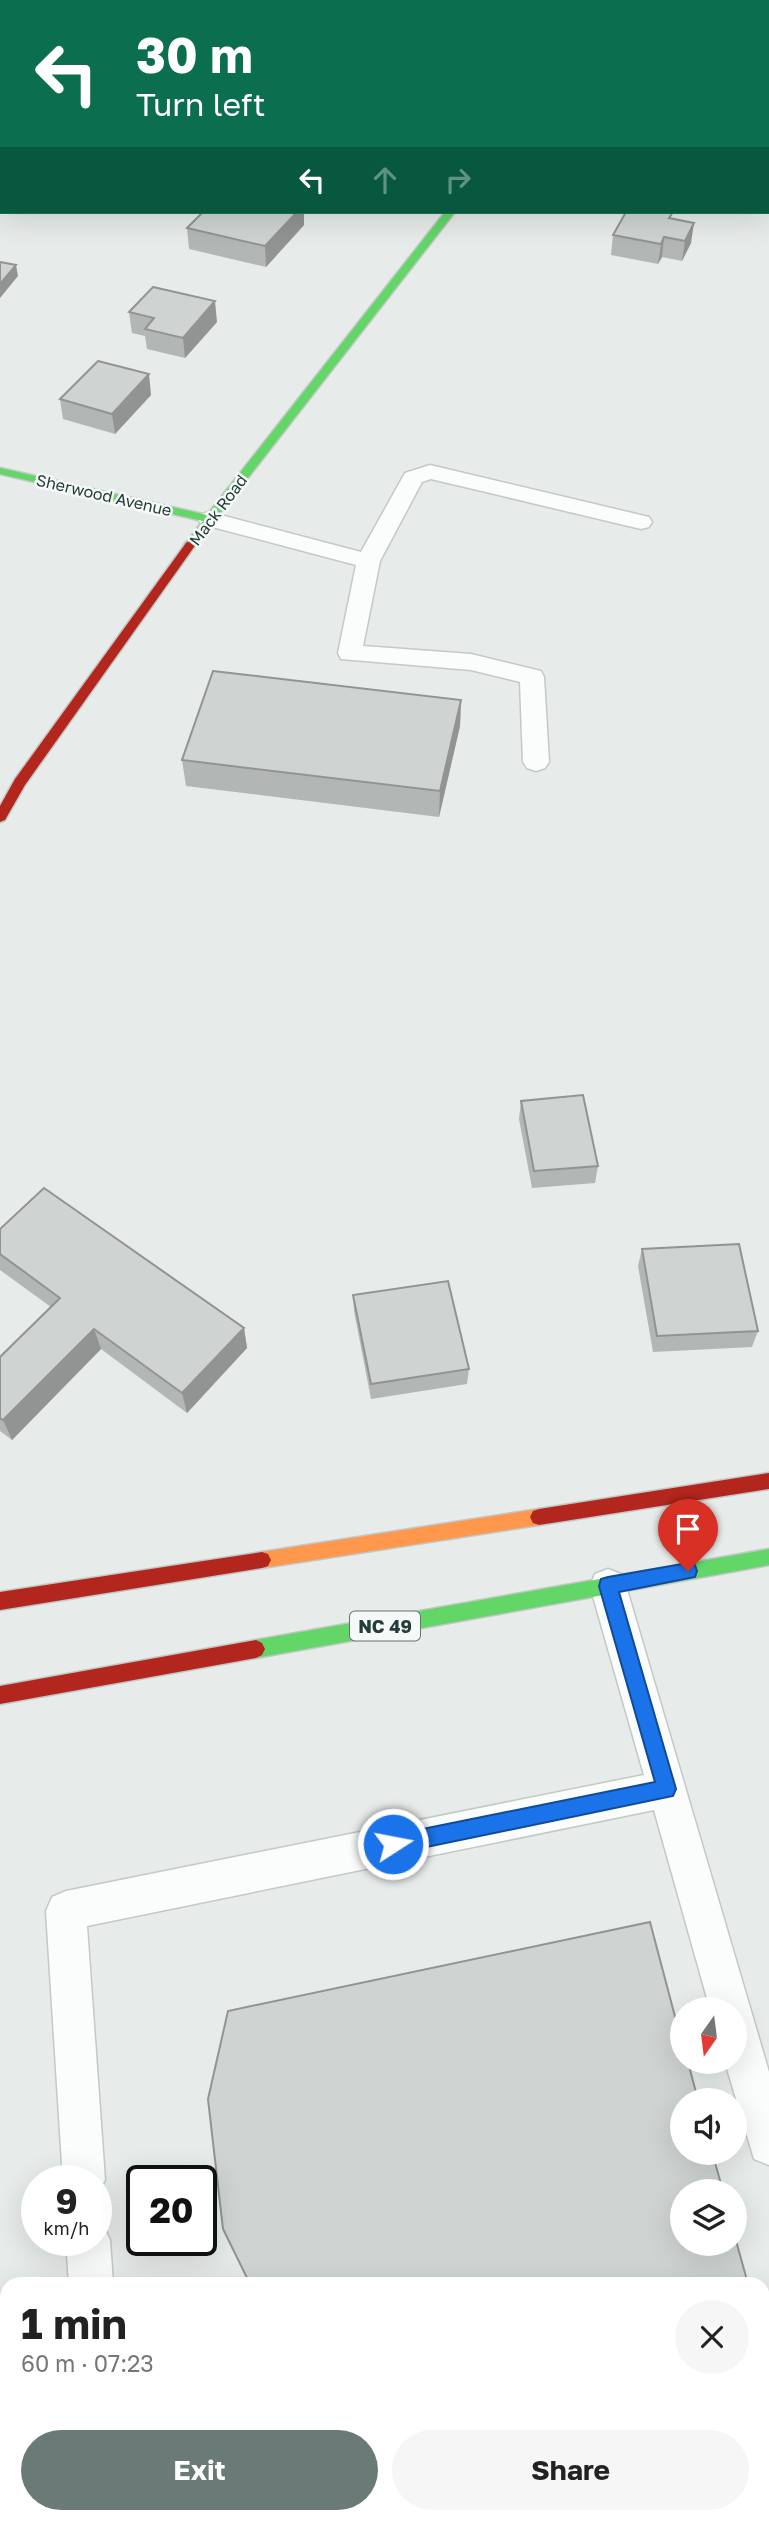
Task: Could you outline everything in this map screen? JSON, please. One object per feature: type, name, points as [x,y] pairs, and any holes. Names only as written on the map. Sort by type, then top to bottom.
[{"type":"main road","name":"Mack Road","points":[[0,817],[20,782],[209,519],[448,214]]},
{"type":"main road","name":"Sherwood Avenue","points":[[0,471],[209,519]]},
{"type":"main road","points":[[0,1601],[769,1481]]},
{"type":"main road","name":"NC 49","points":[[0,1695],[769,1557]]},
{"type":"lane","points":[[536,762],[532,677],[471,662],[350,653],[368,561],[413,478],[430,472],[642,522]]},
{"type":"lane","points":[[209,519],[368,561]]},
{"type":"lane","points":[[608,1586],[727,1997]]},
{"type":"lane","points":[[83,2165],[66,1911],[667,1789]]},
{"type":"lane","points":[[747,2068],[769,2144]]},
{"type":"lane","points":[[89,2256],[91,2277]]},
{"type":"building","points":[[201,214],[295,214],[265,246],[187,228]]},
{"type":"building","points":[[625,214],[672,214],[669,218],[694,223],[685,241],[664,237],[661,244],[613,235]]},
{"type":"building","points":[[0,262],[16,265],[0,284]]},
{"type":"building","points":[[153,287],[215,301],[183,338],[145,329],[154,318],[129,312]]},
{"type":"building","points":[[98,361],[149,374],[112,414],[60,399]]},
{"type":"building","points":[[213,671],[461,700],[440,791],[182,760]]},
{"type":"building","points":[[583,1095],[598,1166],[534,1171],[521,1101]]},
{"type":"building","points":[[44,1188],[244,1328],[182,1393],[94,1329],[3,1420],[0,1418],[0,1357],[60,1298],[0,1254],[0,1229]]},
{"type":"building","points":[[739,1244],[758,1331],[657,1336],[642,1249]]},
{"type":"building","points":[[448,1281],[469,1369],[371,1384],[353,1295]]},
{"type":"building","points":[[650,1922],[670,1998],[670,2074],[691,2074],[695,2088],[670,2088],[670,2165],[716,2165],[720,2179],[670,2179],[670,2256],[740,2256],[746,2277],[247,2277],[223,2229],[208,2099],[228,2011]]},
{"type":"traffic: fast","points":[[190,545],[448,214]]},
{"type":"traffic: fast","points":[[0,471],[209,519]]},
{"type":"traffic: fast","points":[[256,1649],[769,1557]]},
{"type":"traffic: slow","points":[[262,1560],[539,1517]]},
{"type":"traffic: jam","points":[[0,817],[20,782],[190,545]]},
{"type":"traffic: jam","points":[[539,1517],[769,1481]]},
{"type":"traffic: jam","points":[[0,1601],[262,1560]]},
{"type":"traffic: jam","points":[[0,1695],[256,1649]]},
{"type":"route","points":[[393,1844],[667,1789],[608,1586],[688,1571]]}]
